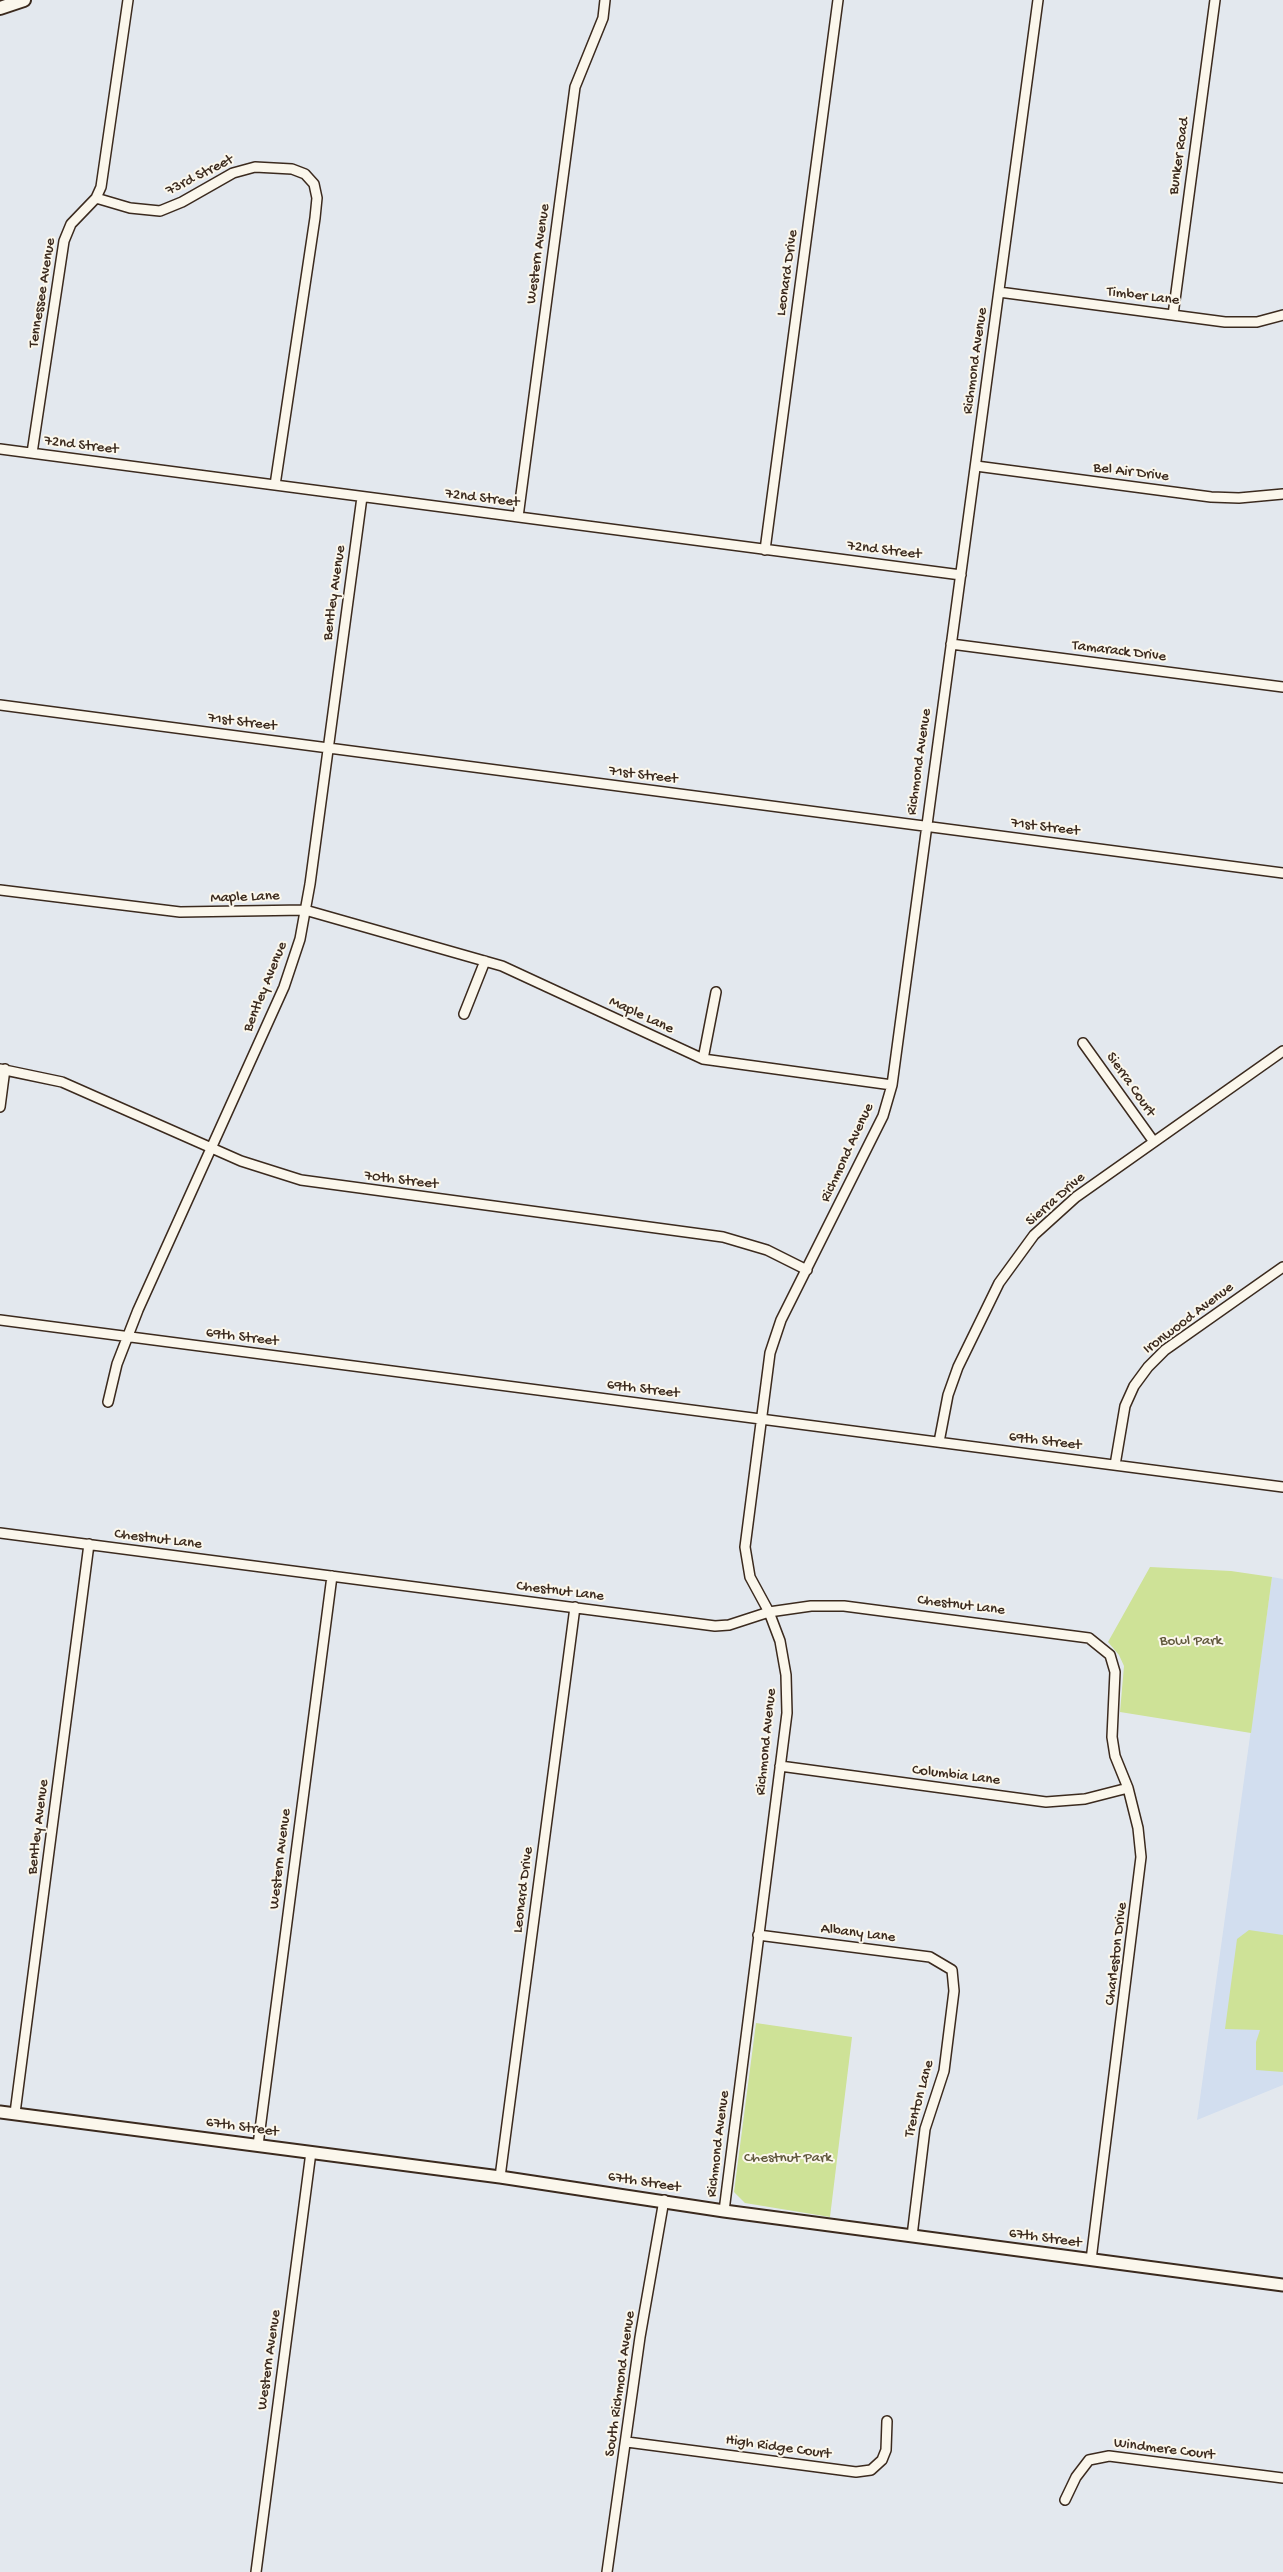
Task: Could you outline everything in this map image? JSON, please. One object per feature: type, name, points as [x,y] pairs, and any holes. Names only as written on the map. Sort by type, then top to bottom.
[{"type":"main road","points":[[0,8],[24,0]]},
{"type":"street","name":"Tennessee Avenue","points":[[32,454],[64,241],[71,224],[96,198],[105,171],[128,0]]},
{"type":"street","name":"Western Avenue","points":[[518,517],[576,87],[603,18],[605,0]]},
{"type":"street","name":"Leonard Drive","points":[[765,550],[838,0]]},
{"type":"street","name":"Richmond Avenue","points":[[724,2211],[787,1712],[787,1687],[780,1641],[769,1612],[750,1577],[745,1547],[770,1353],[777,1330],[883,1116],[892,1084],[925,826],[976,466],[1038,0]]},
{"type":"street","name":"Bunker Road","points":[[1173,315],[1215,0]]},
{"type":"street","name":"73rd Street","points":[[96,198],[130,208],[160,211],[182,202],[233,173],[265,166],[292,169],[305,174],[314,184],[317,198],[315,218],[275,485]]},
{"type":"street","name":"Timber Lane","points":[[999,292],[1240,323],[1257,322],[1283,315]]},
{"type":"street","name":"72nd Street","points":[[0,450],[961,575]]},
{"type":"street","name":"Bel Air Drive","points":[[976,466],[1211,497],[1239,498],[1283,494]]},
{"type":"street","name":"Bentley Avenue","points":[[108,1402],[117,1364],[128,1336],[284,987],[300,939],[329,748],[362,497]]},
{"type":"street","name":"Tamarack Drive","points":[[951,644],[1283,687]]},
{"type":"street","name":"71st Street","points":[[0,705],[1283,873]]},
{"type":"street","name":"Maple Lane","points":[[0,890],[180,912],[305,910],[502,966],[703,1059],[892,1084]]},
{"type":"street","points":[[464,1014],[485,961]]},
{"type":"street","points":[[703,1059],[716,992]]},
{"type":"street","name":"Sierra Court","points":[[1083,1043],[1154,1142]]},
{"type":"street","name":"Sierra Drive","points":[[939,1442],[946,1402],[958,1367],[993,1295],[1011,1265],[1034,1235],[1056,1213],[1283,1051]]},
{"type":"street","name":"70th Street","points":[[0,1107],[2,1069],[41,1076],[75,1087],[211,1148],[263,1169],[322,1185],[737,1240],[767,1250],[807,1270]]},
{"type":"street","name":"Ironwood Avenue","points":[[1115,1465],[1125,1406],[1134,1386],[1148,1367],[1165,1350],[1283,1267]]},
{"type":"street","name":"69th Street","points":[[0,1320],[1283,1486]]},
{"type":"street","name":"Chestnut Lane","points":[[0,1533],[715,1626],[729,1625],[769,1612],[819,1606],[859,1607],[1081,1636],[1089,1638],[1110,1654]]},
{"type":"street","name":"Bentley Avenue","points":[[16,2114],[89,1544]]},
{"type":"street","name":"Western Avenue","points":[[258,2145],[332,1576]]},
{"type":"street","name":"Leonard Drive","points":[[500,2177],[575,1607]]},
{"type":"street","name":"Charleston Drive","points":[[1091,2260],[1140,1874],[1140,1842],[1128,1788],[1119,1769],[1112,1737],[1116,1679],[1110,1654]]},
{"type":"street","name":"Columbia Lane","points":[[780,1766],[1046,1802],[1085,1799],[1128,1788]]},
{"type":"street","name":"Albany Lane","points":[[758,1935],[930,1957],[952,1970]]},
{"type":"street","name":"Trenton Lane","points":[[912,2236],[925,2129],[944,2072],[954,1991],[952,1970]]},
{"type":"street","name":"67th Street","points":[[0,2112],[500,2177],[664,2200],[724,2211],[1283,2285]]},
{"type":"street","name":"Western Avenue","points":[[256,2572],[311,2152]]},
{"type":"street","name":"South Richmond Avenue","points":[[607,2572],[627,2442],[640,2337],[664,2200]]},
{"type":"street","name":"High Ridge Court","points":[[627,2442],[856,2472],[871,2470],[882,2460],[886,2450],[887,2421]]},
{"type":"street","name":"Windmere Court","points":[[1065,2500],[1076,2477],[1089,2460],[1109,2456],[1283,2478]]},
{"type":"shaded area","points":[[1272,1577],[1283,1579],[1283,2085],[1197,2120]]},
{"type":"green space","name":"Bowl Park","points":[[1150,1567],[1231,1571],[1272,1577],[1251,1733],[1120,1712],[1124,1666],[1119,1655],[1108,1642]]},
{"type":"green space","points":[[1249,1930],[1283,1935],[1283,2072],[1256,2070],[1256,2042],[1260,2030],[1225,2029],[1237,1939]]},
{"type":"green space","name":"Chestnut Park","points":[[756,2023],[852,2037],[830,2217],[745,2203],[734,2192]]}]
